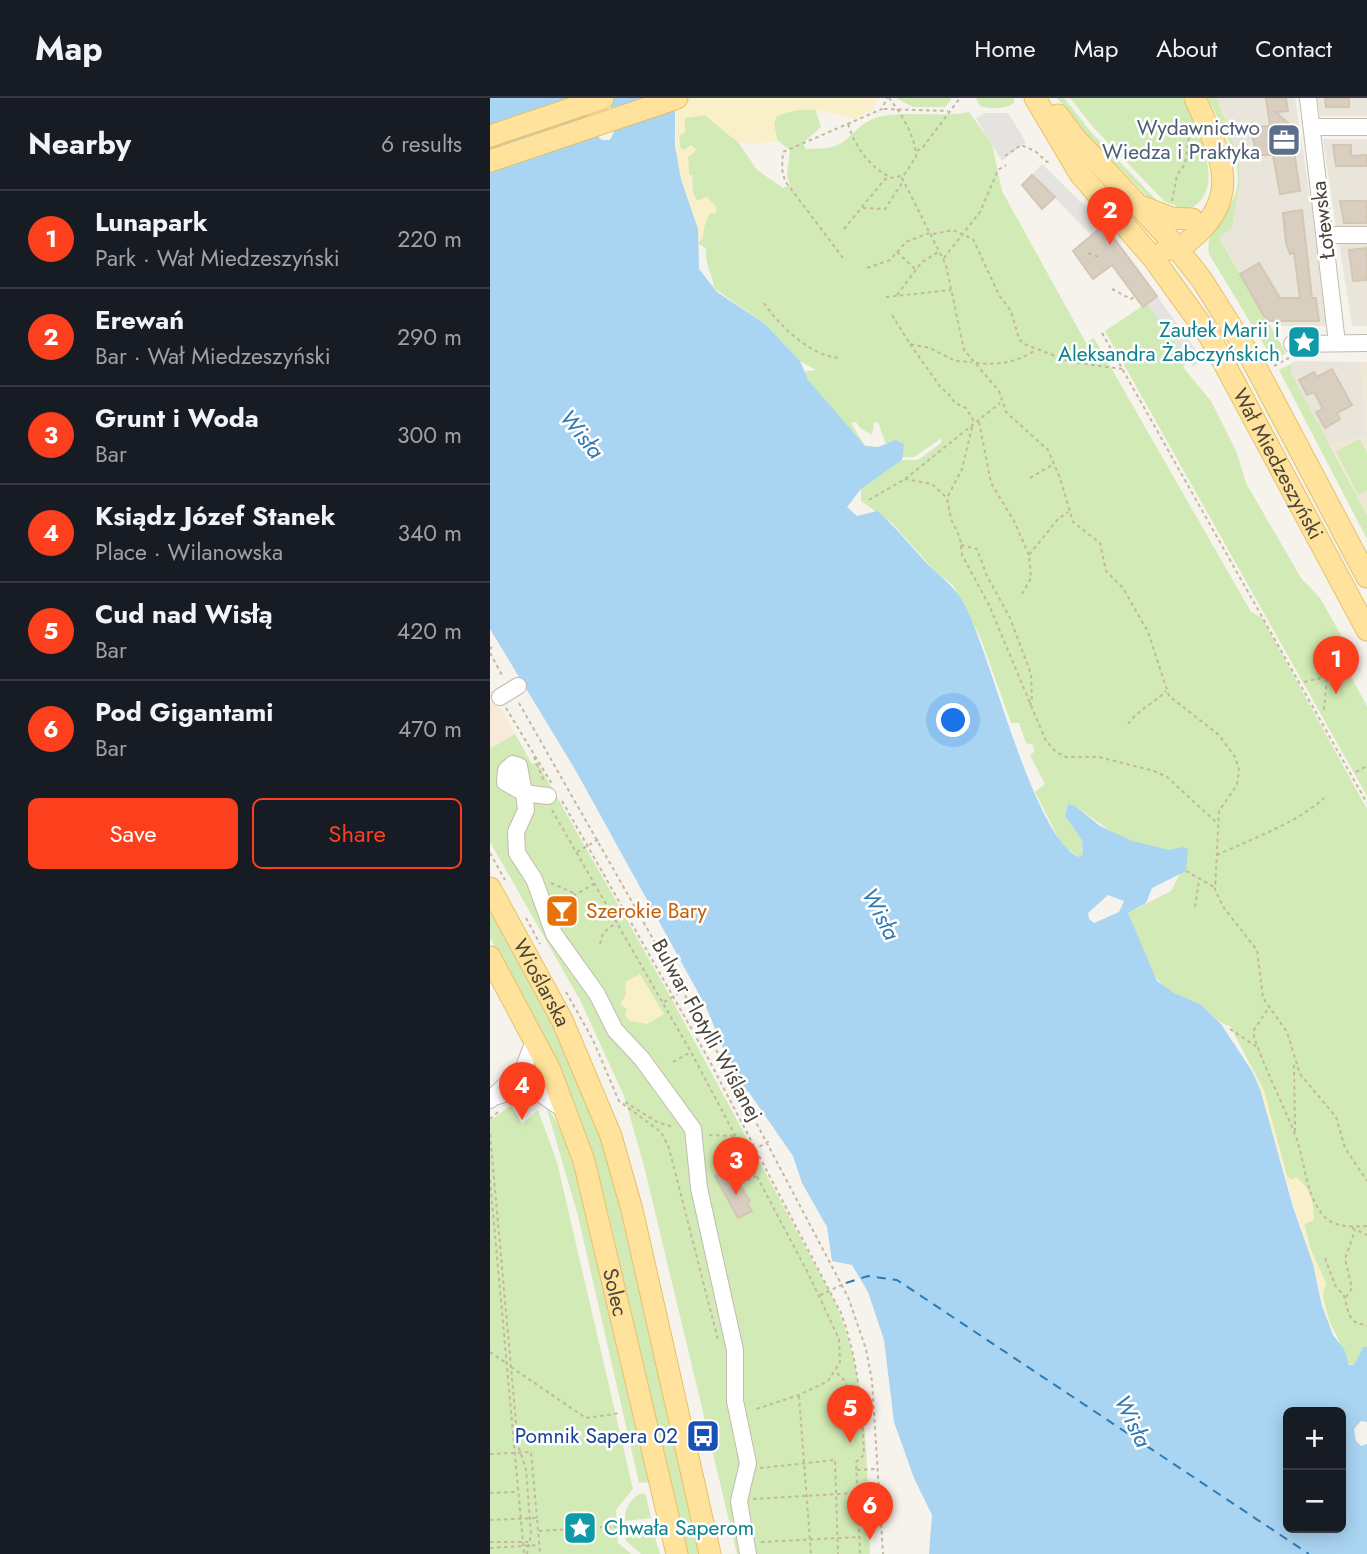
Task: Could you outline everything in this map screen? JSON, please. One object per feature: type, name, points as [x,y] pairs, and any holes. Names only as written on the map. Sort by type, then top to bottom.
[{"type":"main road","points":[[490,136],[603,98]]},
{"type":"main road","points":[[490,161],[677,98]]},
{"type":"main road","name":"Wał Miedzeszyński","points":[[1035,98],[1080,174],[1136,236],[1174,284],[1238,387],[1367,630]]},
{"type":"main road","name":"Wał Miedzeszyński","points":[[1047,98],[1075,138],[1138,204],[1188,234],[1194,270],[1251,358],[1367,576]]},
{"type":"main road","points":[[1174,284],[1188,234],[1222,191],[1221,160],[1195,98]]},
{"type":"main road","points":[[1138,204],[1171,218],[1188,234]]},
{"type":"main road","points":[[1136,236],[1188,234]]},
{"type":"main road","name":"Wioślarska","points":[[500,888],[573,1041]]},
{"type":"main road","name":"Wioślarska","points":[[490,957],[535,1038]]},
{"type":"main road","name":"Solec","points":[[535,1038],[565,1109],[593,1190],[677,1554]]},
{"type":"main road","name":"Solec","points":[[573,1041],[604,1116],[624,1181],[710,1554]]},
{"type":"street","name":"Łotewska","points":[[1308,98],[1337,343]]},
{"type":"street","points":[[1312,127],[1367,127]]},
{"type":"street","points":[[1325,235],[1367,235]]},
{"type":"street","points":[[1290,351],[1337,343],[1367,343]]},
{"type":"street","points":[[548,796],[524,793],[526,810],[515,843],[521,862],[534,879],[554,934],[597,994],[615,1030],[642,1059],[668,1098],[691,1124],[694,1134],[696,1171],[735,1350],[737,1412],[749,1468],[739,1501],[747,1549]]},
{"type":"street","points":[[492,1099],[524,1067],[535,1038]]},
{"type":"street","points":[[492,1099],[518,1090],[534,1090],[552,1105],[565,1109]]},
{"type":"path","points":[[848,124],[854,142],[867,159],[889,176],[902,176],[914,162],[916,151],[898,109],[888,98],[883,109]]},
{"type":"path","points":[[916,151],[923,147],[960,98]]},
{"type":"path","points":[[843,258],[789,188],[781,161],[783,152],[883,109],[948,111]]},
{"type":"path","points":[[1171,209],[1177,175],[1185,163],[1191,128]]},
{"type":"path","points":[[1005,156],[1021,145],[1047,162]]},
{"type":"path","points":[[944,260],[962,232],[980,212],[998,170],[1006,165]]},
{"type":"path","points":[[844,229],[889,176]]},
{"type":"path","points":[[902,176],[944,260],[953,290],[963,344],[974,362],[999,391],[1006,412],[1041,442],[1060,478],[1069,512],[1077,527],[1096,537],[1100,543],[1106,571],[1123,588],[1148,632],[1167,690],[1178,704],[1219,735],[1238,763],[1237,785],[1222,804],[1217,823],[1215,888],[1224,908],[1257,950],[1261,990],[1268,1009],[1287,1032],[1295,1063],[1336,1116],[1345,1148],[1367,1181]]},
{"type":"path","points":[[862,207],[885,209],[903,181]]},
{"type":"path","points":[[867,268],[890,260],[906,242],[953,230],[962,232],[973,239],[999,295],[1011,311],[1019,339],[1035,350],[1072,362],[1123,369]]},
{"type":"path","points":[[897,252],[916,270]]},
{"type":"path","points":[[896,296],[925,259],[940,252]]},
{"type":"path","points":[[1088,253],[1099,257]]},
{"type":"path","points":[[1112,289],[1131,299],[1135,296]]},
{"type":"path","points":[[886,297],[953,290]]},
{"type":"path","points":[[764,303],[791,333],[817,353],[826,358],[841,358]]},
{"type":"path","points":[[892,315],[941,388],[955,403],[966,408],[976,424]]},
{"type":"path","points":[[1102,333],[1367,803]]},
{"type":"path","points":[[910,344],[930,348],[955,361],[1001,365],[1023,358],[1035,350]]},
{"type":"path","points":[[1274,366],[1290,351]]},
{"type":"path","points":[[869,500],[905,479],[1001,402]]},
{"type":"path","points":[[979,421],[991,483],[1014,521],[1029,555],[1031,578],[1022,594]]},
{"type":"path","points":[[947,498],[962,469],[972,427]]},
{"type":"path","points":[[1030,478],[1053,465]]},
{"type":"path","points":[[905,479],[932,484],[947,498],[962,555],[989,605],[1046,741],[1056,752],[1071,758],[1099,757],[1167,777],[1217,823]]},
{"type":"path","points":[[1029,555],[1058,519],[1069,512]]},
{"type":"path","points":[[960,544],[978,549],[987,576],[1010,618],[1031,674],[1030,705]]},
{"type":"path","points":[[1304,682],[1337,674],[1328,648]]},
{"type":"path","points":[[490,653],[509,691],[599,839],[768,1142],[842,1285],[858,1323],[869,1364],[883,1554]]},
{"type":"path","points":[[1324,710],[1327,676]]},
{"type":"path","points":[[1128,724],[1136,713],[1156,702],[1167,690]]},
{"type":"path","name":"Bulwar Flotylli Wiślanej","points":[[509,691],[534,756],[674,996],[831,1290],[853,1349],[862,1395],[864,1455],[856,1462],[860,1554]]},
{"type":"path","points":[[534,756],[551,809],[691,1052],[819,1295],[839,1339],[841,1355],[836,1373],[819,1387],[737,1412]]},
{"type":"path","points":[[1356,772],[1367,766]]},
{"type":"path","points":[[1216,856],[1263,832],[1280,828],[1324,798]]},
{"type":"path","points":[[576,852],[599,839]]},
{"type":"path","points":[[490,853],[500,888]]},
{"type":"path","points":[[1186,871],[1215,888]]},
{"type":"path","points":[[534,879],[576,894]]},
{"type":"path","points":[[1195,907],[1199,879]]},
{"type":"path","points":[[573,901],[570,897],[594,884]]},
{"type":"path","points":[[523,912],[542,948]]},
{"type":"path","points":[[600,944],[603,933],[617,922]]},
{"type":"path","points":[[663,1002],[688,988]]},
{"type":"path","points":[[564,989],[593,1040],[619,1101],[661,1132],[669,1148],[678,1174],[718,1340]]},
{"type":"path","points":[[1268,1009],[1254,1030],[1258,1048],[1295,1133]]},
{"type":"path","points":[[1230,1029],[1258,1048]]},
{"type":"path","points":[[673,1062],[691,1052]]},
{"type":"path","points":[[1295,1063],[1292,1074],[1295,1133],[1301,1166],[1322,1214],[1332,1223],[1351,1227],[1367,1226]]},
{"type":"path","points":[[522,1119],[525,1100]]},
{"type":"path","points":[[625,1102],[657,1122],[694,1134],[736,1136]]},
{"type":"path","points":[[490,1134],[520,1452],[526,1469],[530,1518],[526,1554]]},
{"type":"path","points":[[746,1154],[768,1142]]},
{"type":"path","points":[[730,1169],[749,1160]]},
{"type":"path","points":[[741,1183],[757,1175]]},
{"type":"path","points":[[490,1180],[514,1453],[526,1554]]},
{"type":"path","points":[[1351,1227],[1367,1235]]},
{"type":"path","points":[[1345,1298],[1352,1290],[1345,1259],[1355,1230]]},
{"type":"path","points":[[1325,1258],[1331,1279],[1345,1298],[1349,1315],[1355,1322],[1367,1326]]},
{"type":"path","points":[[819,1295],[846,1283]]},
{"type":"path","points":[[490,1352],[586,1418],[620,1413]]},
{"type":"path","points":[[836,1373],[845,1381],[863,1430]]},
{"type":"path","points":[[799,1395],[811,1554]]},
{"type":"path","points":[[490,1454],[531,1451],[540,1554]]},
{"type":"path","points":[[749,1468],[804,1465],[811,1461],[835,1460],[838,1554]]},
{"type":"path","points":[[856,1470],[878,1469]]},
{"type":"path","points":[[490,1493],[519,1492]]},
{"type":"path","points":[[739,1501],[857,1492]]},
{"type":"path","points":[[579,1513],[591,1518],[595,1528],[590,1539],[579,1543],[570,1540],[565,1529],[568,1519],[579,1513]]},
{"type":"path","points":[[490,1520],[537,1518]]},
{"type":"path","points":[[573,1529],[578,1522],[586,1528],[656,1525]]},
{"type":"path","points":[[538,1531],[573,1529],[580,1535],[586,1528]]},
{"type":"path","points":[[747,1549],[810,1539],[859,1537]]},
{"type":"path","points":[[490,1542],[523,1541],[539,1545]]},
{"type":"path","points":[[490,1548],[528,1544]]},
{"type":"shaded area","points":[[1217,98],[1295,98],[1328,324],[1325,326],[1280,326],[1280,321],[1266,318],[1219,236],[1235,201],[1240,180],[1239,159]]},
{"type":"shaded area","points":[[1317,98],[1367,98],[1367,116],[1320,116]]},
{"type":"shaded area","points":[[985,113],[1008,113],[1026,142],[1002,161],[976,118]]},
{"type":"shaded area","points":[[1323,139],[1367,139],[1367,227],[1336,227]]},
{"type":"shaded area","points":[[1042,164],[1104,225],[1091,235],[1032,175]]},
{"type":"shaded area","points":[[1339,243],[1367,243],[1367,326],[1352,326]]},
{"type":"shaded area","points":[[1157,296],[1203,360],[1193,367],[1147,303]]},
{"type":"shaded area","points":[[1295,361],[1361,362],[1366,435],[1330,445],[1327,442],[1292,375],[1291,364]]},
{"type":"shaded area","points":[[1361,362],[1367,362],[1367,515],[1330,445],[1366,435]]},
{"type":"shaded area","points":[[490,690],[515,734],[490,749]]},
{"type":"green space","points":[[896,98],[951,100],[945,107],[913,107]]},
{"type":"green space","points":[[976,98],[1014,98],[1014,103],[1002,108],[989,108],[980,106]]},
{"type":"green space","points":[[1057,98],[1064,98],[1091,132],[1165,209],[1153,202],[1088,136]]},
{"type":"green space","points":[[1070,98],[1183,98],[1203,145],[1207,162],[1209,179],[1205,193],[1196,205],[1179,212],[1175,205],[1165,202],[1094,128]]},
{"type":"green space","points":[[1208,98],[1217,98],[1239,159],[1240,180],[1232,228],[1219,237],[1286,353],[1273,360],[1209,254],[1211,235],[1232,201],[1238,181],[1232,149]]},
{"type":"green space","points":[[800,108],[815,108],[821,127],[803,143],[806,149],[839,145],[865,123],[883,116],[969,112],[992,144],[1002,191],[1086,343],[1094,338],[1251,612],[1262,618],[1367,809],[1367,1347],[1363,1347],[1354,1366],[1345,1361],[1340,1342],[1326,1313],[1323,1293],[1326,1283],[1311,1250],[1304,1224],[1308,1222],[1287,1177],[1264,1091],[1230,1026],[1217,1020],[1199,1004],[1165,987],[1150,969],[1134,935],[1128,913],[1171,891],[1180,874],[1173,876],[1074,805],[1068,804],[1065,816],[1082,840],[1083,854],[1079,857],[1062,845],[1035,792],[1045,784],[1030,755],[1034,752],[1033,745],[1026,743],[1019,723],[1011,723],[981,639],[953,585],[936,572],[892,523],[861,501],[861,489],[902,460],[918,460],[941,443],[942,438],[914,457],[901,457],[886,444],[878,422],[874,423],[872,435],[860,428],[856,422],[851,423],[865,446],[878,447],[861,449],[802,372],[816,370],[800,361],[765,324],[714,288],[706,248],[698,244],[710,213],[695,197],[692,188],[693,176],[689,175],[688,157],[680,147],[679,136],[685,118],[705,115],[738,142],[757,170],[783,188],[790,185],[787,176],[790,150],[777,140],[774,123],[777,116]]},
{"type":"green space","points":[[1147,303],[1188,360],[1183,367],[1211,401],[1237,453],[1246,483],[1301,578],[1320,598],[1354,658],[1344,664],[1367,706],[1367,796],[1105,331]]},
{"type":"green space","points":[[1291,364],[1292,375],[1367,515],[1367,539],[1279,370]]},
{"type":"green space","points":[[1360,439],[1367,453],[1367,491],[1358,495],[1336,451]]},
{"type":"green space","points":[[515,734],[532,764],[537,762],[670,996],[835,1302],[846,1332],[860,1394],[867,1458],[870,1554],[737,1554],[644,1166],[624,1096],[580,1000],[490,842],[490,749]]},
{"type":"green space","points":[[490,909],[555,1024],[592,1110],[614,1182],[699,1554],[686,1554],[609,1216],[592,1154],[532,1014],[490,938]]},
{"type":"green space","points":[[511,1105],[522,1124],[538,1110],[557,1162],[633,1489],[616,1510],[618,1543],[631,1554],[490,1554],[490,1121]]},
{"type":"green space","points":[[546,1106],[557,1122],[572,1155],[650,1482],[639,1483],[578,1216]]},
{"type":"green space","points":[[643,1493],[651,1518],[625,1521],[629,1504]]},
{"type":"green space","points":[[650,1531],[654,1534],[660,1554],[641,1554],[626,1541],[625,1532]]},
{"type":"sand","points":[[675,98],[877,98],[873,109],[855,119],[808,110],[777,116],[774,123],[777,140],[764,143],[737,140],[705,115],[685,118],[685,132],[679,136],[680,147],[684,150],[691,145],[697,150],[688,157],[689,175],[693,176],[690,187],[696,201],[707,197],[717,208],[715,214],[710,213],[705,220],[703,237],[699,242],[695,217],[679,169]]},
{"type":"sand","points":[[640,974],[664,1014],[647,1024],[630,1021],[625,1015],[627,1009],[620,1004],[626,995],[625,982]]},
{"type":"sand","points":[[1252,1071],[1264,1091],[1287,1176],[1291,1180],[1296,1177],[1301,1181],[1312,1202],[1314,1220],[1304,1224],[1311,1251],[1326,1284],[1322,1292],[1333,1335],[1260,1089]]},
{"type":"sand","points":[[739,1150],[753,1176],[737,1183],[730,1169],[724,1172],[718,1161]]},
{"type":"water","name":"Wisła","points":[[490,98],[582,98],[593,132],[602,140],[610,140],[614,132],[610,98],[675,98],[675,146],[681,179],[698,229],[699,269],[717,292],[765,324],[800,361],[808,380],[865,446],[878,447],[896,440],[904,444],[902,460],[861,489],[847,507],[857,516],[877,511],[961,599],[975,629],[1030,782],[1062,843],[1079,857],[1083,854],[1082,840],[1065,816],[1068,804],[1074,805],[1100,826],[1132,841],[1169,850],[1182,847],[1188,849],[1186,871],[1152,888],[1146,903],[1128,913],[1157,981],[1174,993],[1200,1004],[1221,1024],[1252,1071],[1260,1089],[1293,1207],[1313,1264],[1322,1306],[1333,1335],[1344,1349],[1349,1365],[1354,1365],[1363,1347],[1367,1347],[1367,1422],[1361,1421],[1354,1429],[1356,1441],[1361,1446],[1367,1444],[1367,1554],[929,1554],[932,1515],[914,1478],[894,1422],[884,1340],[868,1292],[852,1265],[832,1261],[827,1227],[802,1183],[793,1156],[748,1091],[743,1094],[705,1005],[576,771],[490,629]],"holes":[[[1108,895],[1124,901],[1119,912],[1094,923],[1089,919],[1088,913]]]},
{"type":"building","points":[[1266,98],[1286,98],[1288,111],[1276,112],[1290,125],[1300,191],[1280,194],[1273,155],[1257,155],[1251,131],[1254,127],[1270,126]]},
{"type":"building","points":[[1325,98],[1349,98],[1349,107],[1326,107]]},
{"type":"building","points":[[1333,145],[1351,145],[1351,156],[1367,155],[1367,166],[1336,166]]},
{"type":"building","points":[[1032,175],[1055,197],[1042,209],[1022,185]]},
{"type":"building","points":[[1340,201],[1367,201],[1367,223],[1344,223]]},
{"type":"building","points":[[1302,210],[1312,298],[1316,298],[1319,321],[1270,321],[1264,316],[1240,274],[1259,263],[1280,298],[1300,298],[1294,253],[1290,254],[1286,243],[1283,213]]},
{"type":"building","points":[[1104,225],[1157,296],[1143,307],[1112,265],[1093,279],[1073,251]]},
{"type":"building","points":[[1367,248],[1367,280],[1353,281],[1349,250]]},
{"type":"building","points":[[1332,369],[1352,405],[1337,413],[1340,419],[1325,428],[1316,412],[1323,409],[1314,392],[1307,395],[1299,380],[1314,372],[1317,377]]},
{"type":"building","points":[[1336,638],[1345,656],[1335,661],[1325,643]]},
{"type":"building","points":[[730,1169],[750,1201],[747,1203],[752,1211],[738,1218],[715,1176]]},
{"type":"ferry route","points":[[846,1283],[868,1276],[897,1280],[1309,1554]]},
{"type":"place","name":"Wydawnictwo Wiedza i Praktyka","points":[[1284,140]]},
{"type":"place","name":"Erewań","points":[[1110,245]]},
{"type":"place","name":"Zaułek Marii i Aleksandra Żabczyńskich","points":[[1304,342]]},
{"type":"place","name":"Lunapark","points":[[1336,694]]},
{"type":"place","name":"Szerokie Bary","points":[[562,911]]},
{"type":"place","name":"Ksiądz Józef Stanek","points":[[522,1120]]},
{"type":"place","name":"Grunt i Woda","points":[[736,1195]]},
{"type":"place","name":"Pomnik Sapera 02","points":[[703,1436]]},
{"type":"place","name":"Cud nad Wisłą","points":[[850,1443]]},
{"type":"place","name":"Chwała Saperom","points":[[580,1528]]},
{"type":"place","name":"Pod Gigantami","points":[[870,1540]]}]
